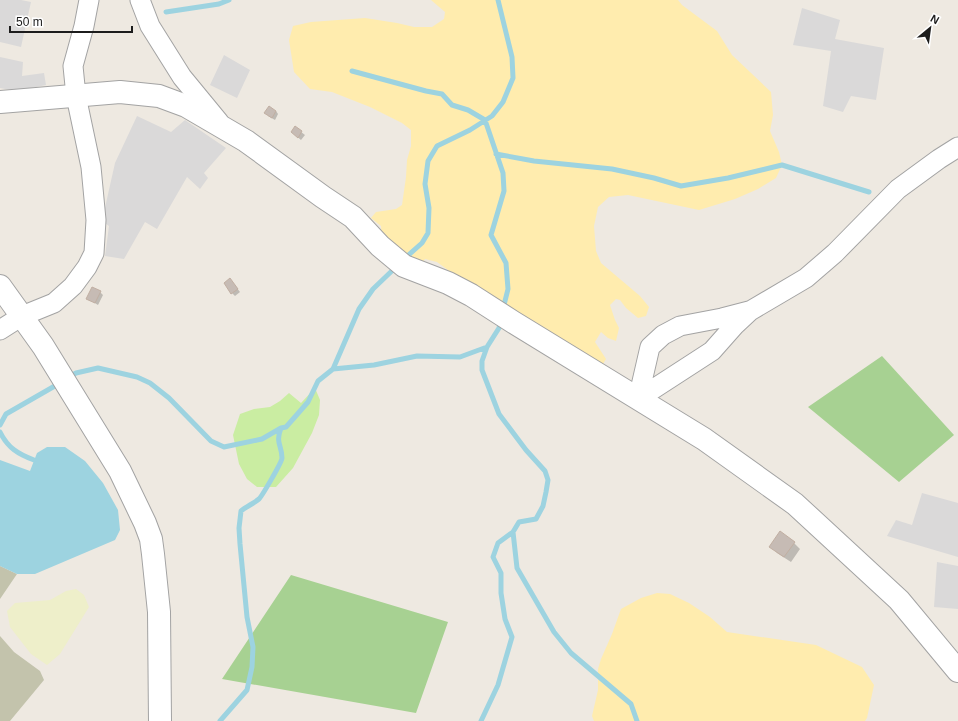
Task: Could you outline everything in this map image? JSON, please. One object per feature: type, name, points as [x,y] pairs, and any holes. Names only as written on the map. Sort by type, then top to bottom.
[{"type":"street","points":[[0,330],[22,316],[54,303],[73,286],[87,267],[94,253],[96,220],[91,167],[76,96],[73,66],[84,26],[89,0]]},
{"type":"street","points":[[140,0],[150,26],[182,77],[225,129]]},
{"type":"street","points":[[0,102],[120,92],[160,96],[186,106],[246,141],[323,197],[354,217],[380,246],[404,266],[448,283],[472,295],[513,322],[704,439],[795,504],[899,600],[958,670]]},
{"type":"street","points":[[638,399],[712,351],[735,325],[750,311],[806,278],[835,254],[898,189],[958,147]]},
{"type":"street","points":[[0,286],[43,346],[120,472],[129,488],[150,539],[159,612],[160,721]]},
{"type":"street","points":[[638,399],[650,347],[662,335],[680,326],[750,311]]},
{"type":"shaded area","points":[[0,0],[21,0],[31,2],[21,47],[0,42]]},
{"type":"shaded area","points":[[802,8],[840,20],[835,39],[884,48],[876,100],[851,96],[843,112],[823,106],[831,51],[793,45]]},
{"type":"shaded area","points":[[224,55],[250,70],[237,98],[210,85]]},
{"type":"shaded area","points":[[0,57],[23,62],[22,76],[44,73],[46,85],[16,91],[0,88]]},
{"type":"shaded area","points":[[137,116],[171,132],[185,120],[226,148],[204,173],[208,178],[200,189],[187,177],[157,229],[145,222],[124,259],[105,256],[109,226],[102,221],[115,163]]},
{"type":"shaded area","points":[[922,493],[958,503],[958,557],[887,536],[896,520],[912,525]]},
{"type":"shaded area","points":[[937,562],[958,566],[958,609],[934,607]]},
{"type":"shaded area","points":[[0,566],[17,574],[0,599]]},
{"type":"shaded area","points":[[76,589],[84,595],[89,607],[60,654],[47,665],[31,654],[10,627],[7,611],[15,603],[50,600],[66,591]]},
{"type":"shaded area","points":[[0,636],[14,652],[40,671],[44,680],[10,721],[0,721]]},
{"type":"green space","points":[[882,356],[954,435],[899,482],[808,407]]},
{"type":"green space","points":[[315,388],[320,400],[319,415],[312,433],[293,468],[276,487],[257,487],[247,479],[239,464],[233,435],[240,414],[254,409],[270,407],[289,393],[301,403]]},
{"type":"green space","points":[[291,575],[448,622],[416,713],[222,679]]},
{"type":"sand","points":[[431,0],[678,0],[682,5],[717,31],[732,55],[771,92],[773,115],[770,131],[779,152],[782,165],[776,178],[758,189],[735,199],[699,210],[628,195],[609,197],[598,207],[594,226],[596,251],[601,263],[640,296],[649,307],[646,316],[638,318],[626,308],[620,300],[616,299],[610,305],[619,328],[616,341],[608,338],[601,332],[595,342],[606,359],[600,369],[471,287],[437,262],[425,259],[418,268],[382,241],[381,226],[371,218],[376,212],[396,209],[402,205],[407,160],[411,146],[411,130],[402,123],[370,107],[332,92],[310,89],[294,72],[289,40],[293,26],[311,22],[365,18],[414,27],[432,27],[444,19],[445,12]]},
{"type":"sand","points":[[657,593],[670,594],[689,603],[710,617],[727,632],[816,645],[862,667],[874,685],[867,718],[865,721],[594,721],[592,716],[598,690],[598,669],[621,609],[641,598]]},
{"type":"water","points":[[47,447],[65,447],[85,461],[103,483],[118,510],[120,530],[115,540],[35,574],[17,574],[0,566],[0,460],[30,471],[37,453]]},
{"type":"building","points":[[269,106],[276,111],[272,118],[264,113]]},
{"type":"building","points":[[295,126],[302,131],[298,138],[291,132]]},
{"type":"building","points":[[230,278],[238,289],[231,294],[224,283]]},
{"type":"building","points":[[92,287],[101,291],[95,303],[86,299]]},
{"type":"building","points":[[780,531],[795,542],[784,557],[769,547]]},
{"type":"waterway","points":[[166,12],[219,4],[229,0]]},
{"type":"waterway","points":[[404,259],[422,243],[428,233],[429,208],[425,184],[428,161],[437,146],[470,130],[492,116],[503,102],[513,78],[512,57],[498,0]]},
{"type":"waterway","points":[[352,71],[442,94],[452,105],[468,110],[485,120],[503,173],[504,191],[491,235],[506,263],[508,289],[503,309]]},
{"type":"waterway","points":[[496,154],[534,161],[612,169],[654,178],[681,186],[728,178],[782,165],[869,192]]},
{"type":"waterway","points":[[333,369],[359,309],[373,289],[397,266]]},
{"type":"waterway","points":[[220,721],[247,690],[252,667],[253,647],[247,617],[240,544],[239,528],[241,511],[259,499],[279,466],[282,458],[279,441],[279,433],[281,428],[286,427],[308,402],[318,381],[333,369],[374,365],[417,356],[460,357],[487,347],[499,328],[501,321]]},
{"type":"waterway","points":[[481,721],[498,685],[512,637],[505,619],[501,593],[501,573],[493,557],[498,543],[513,532],[519,522],[536,519],[543,506],[548,480],[545,471],[526,450],[499,414],[482,370],[482,361],[487,347]]},
{"type":"waterway","points":[[69,377],[76,373],[98,368],[137,377],[150,383],[169,398],[211,441],[224,447],[262,439],[281,428]]},
{"type":"waterway","points":[[0,425],[6,414],[60,383]]},
{"type":"waterway","points":[[0,432],[6,442],[14,450],[34,460]]},
{"type":"waterway","points":[[513,532],[517,568],[554,632],[571,653],[631,704],[637,721]]}]
